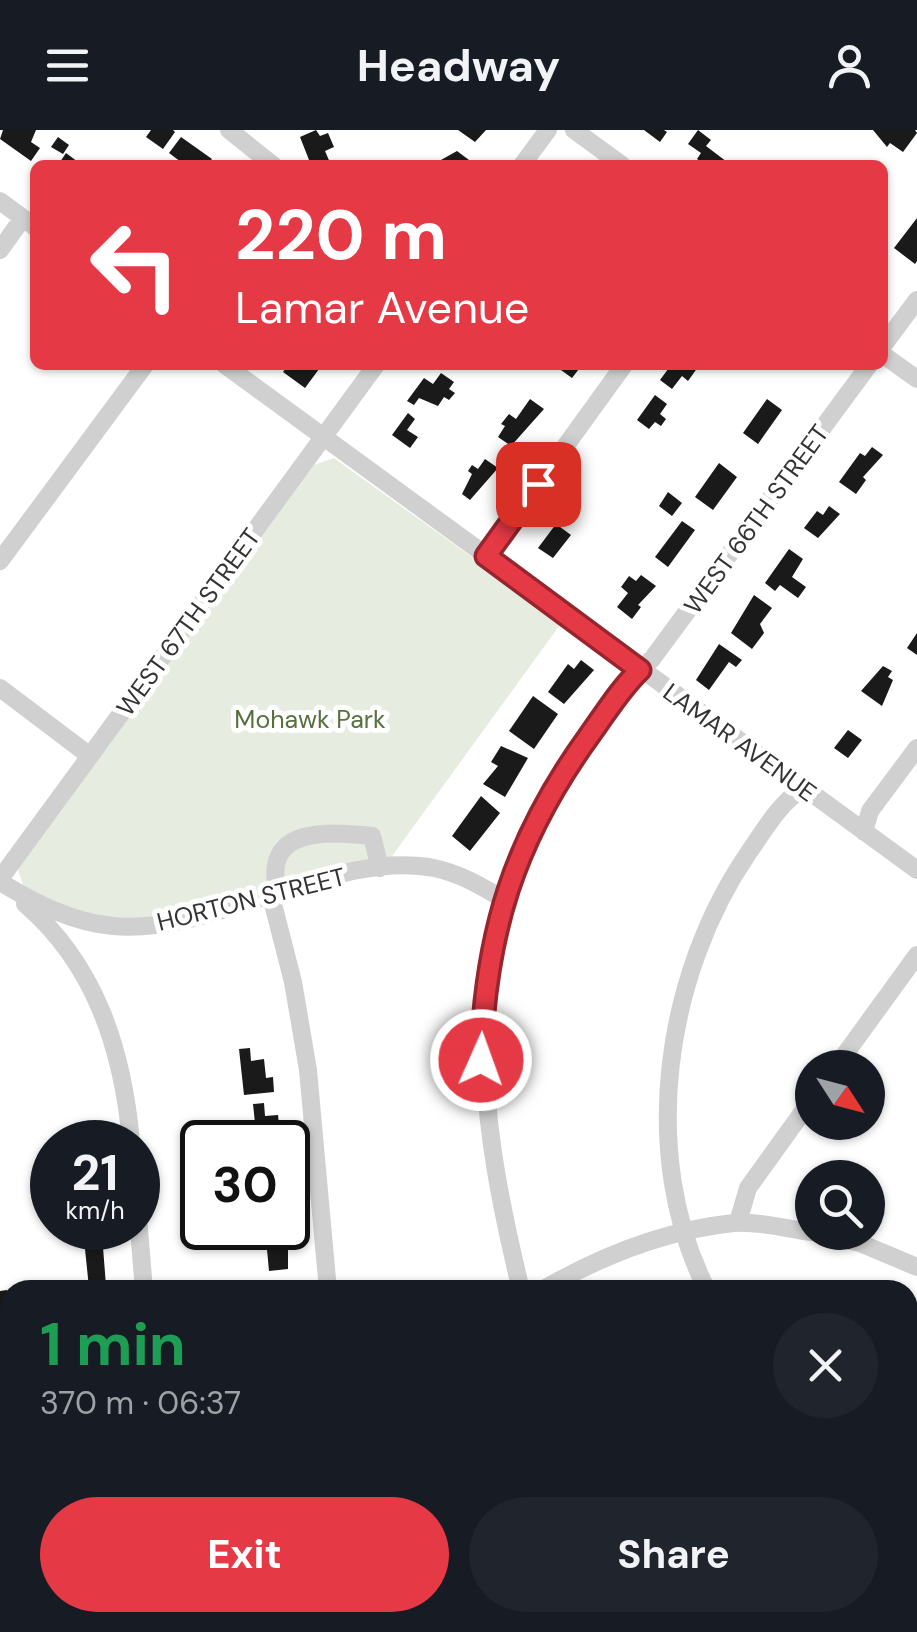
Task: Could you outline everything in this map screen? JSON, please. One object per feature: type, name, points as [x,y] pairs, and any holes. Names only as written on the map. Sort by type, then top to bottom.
[{"type":"street","points":[[229,130],[267,160]]},
{"type":"street","points":[[526,160],[548,130]]},
{"type":"street","points":[[574,130],[615,160]]},
{"type":"street","points":[[0,201],[29,222],[0,250]]},
{"type":"street","points":[[888,341],[917,300]]},
{"type":"street","points":[[888,355],[917,379]]},
{"type":"street","points":[[0,561],[141,370]]},
{"type":"street","name":"LAMAR AVENUE","points":[[232,370],[917,870]]},
{"type":"street","name":"WEST 67TH STREET","points":[[0,881],[372,370]]},
{"type":"street","points":[[486,556],[620,370]]},
{"type":"street","name":"WEST 66TH STREET","points":[[519,1280],[485,1106],[481,1060],[488,966],[503,899],[530,830],[552,790],[865,370]]},
{"type":"street","points":[[0,688],[90,756]]},
{"type":"street","points":[[864,832],[870,812],[917,748]]},
{"type":"street","points":[[703,1280],[686,1233],[668,1122],[674,1040],[686,982],[710,920],[737,870],[787,799],[803,788]]},
{"type":"street","points":[[327,1280],[308,1070],[275,895],[276,866],[285,849],[315,831],[372,836],[380,868]]},
{"type":"street","name":"HORTON STREET","points":[[0,881],[38,904],[85,922],[138,926],[173,922],[380,868],[406,866],[446,870],[503,899]]},
{"type":"street","points":[[0,881],[68,947],[89,980],[113,1044],[127,1120]]},
{"type":"street","points":[[68,947],[85,922]]},
{"type":"street","points":[[848,1050],[917,955]]},
{"type":"street","points":[[738,1222],[748,1188],[795,1123]]},
{"type":"street","points":[[561,1280],[611,1254],[686,1233],[738,1222],[795,1230]]},
{"type":"street","points":[[141,1250],[143,1280]]},
{"type":"street","points":[[877,1250],[917,1267]]},
{"type":"green space","name":"Mohawk Park","points":[[334,458],[562,622],[390,859],[146,918],[82,911],[23,885],[18,869],[314,465]]},
{"type":"building","points":[[3,130],[36,130],[31,142],[40,148],[30,160],[0,139]]},
{"type":"building","points":[[151,130],[175,132],[163,149],[146,137]]},
{"type":"building","points":[[316,130],[320,136],[328,133],[334,147],[325,151],[329,160],[309,160],[300,137]]},
{"type":"building","points":[[458,130],[486,130],[475,142]]},
{"type":"building","points":[[644,130],[664,130],[667,132],[660,142]]},
{"type":"building","points":[[698,130],[711,140],[706,146],[724,160],[698,160],[701,153],[688,144]]},
{"type":"building","points":[[873,130],[917,133],[903,152],[890,143],[887,147]]},
{"type":"building","points":[[58,137],[69,145],[63,154],[51,147]]},
{"type":"building","points":[[181,137],[212,159],[178,160],[169,153]]},
{"type":"building","points":[[457,151],[469,160],[441,160]]},
{"type":"building","points":[[917,218],[917,261],[915,264],[894,248]]},
{"type":"building","points":[[284,370],[318,370],[305,388]]},
{"type":"building","points":[[561,370],[578,370],[572,378]]},
{"type":"building","points":[[667,370],[696,370],[688,381],[682,376],[672,389],[660,380]]},
{"type":"building","points":[[441,373],[454,382],[449,389],[455,393],[449,400],[444,397],[438,406],[419,398],[414,405],[407,401],[424,378],[433,384]]},
{"type":"building","points":[[655,395],[667,404],[660,414],[666,419],[661,426],[655,422],[649,429],[637,420]]},
{"type":"building","points":[[530,399],[544,409],[511,446],[498,437],[505,426],[501,424],[509,414],[516,419]]},
{"type":"building","points":[[767,399],[782,410],[758,444],[743,433]]},
{"type":"building","points":[[408,413],[415,419],[407,430],[418,437],[410,448],[392,435]]},
{"type":"building","points":[[872,447],[883,455],[863,477],[866,480],[856,494],[839,482],[860,453],[865,456]]},
{"type":"building","points":[[485,459],[498,468],[470,500],[462,494],[472,474],[468,471],[472,465],[478,469]]},
{"type":"building","points":[[719,463],[737,477],[713,510],[695,497]]},
{"type":"building","points":[[668,492],[682,503],[672,516],[659,506]]},
{"type":"building","points":[[829,506],[840,514],[818,538],[804,528],[817,511],[823,515]]},
{"type":"building","points":[[682,521],[695,530],[668,567],[655,557]]},
{"type":"building","points":[[556,524],[571,535],[553,558],[538,548]]},
{"type":"building","points":[[789,549],[803,559],[792,577],[806,587],[798,598],[780,585],[775,591],[765,583]]},
{"type":"building","points":[[641,575],[656,586],[638,605],[641,607],[632,619],[617,607],[628,593],[621,587],[629,576],[636,581]]},
{"type":"building","points":[[754,595],[772,608],[760,624],[764,633],[752,649],[731,633]]},
{"type":"building","points":[[917,633],[917,655],[907,648]]},
{"type":"building","points":[[719,644],[742,660],[736,667],[729,662],[709,690],[696,680]]},
{"type":"building","points":[[581,660],[594,670],[564,704],[548,692],[568,664],[574,669]]},
{"type":"building","points":[[883,666],[892,671],[888,677],[893,680],[882,706],[861,691]]},
{"type":"building","points":[[533,696],[558,714],[534,749],[509,731]]},
{"type":"building","points":[[848,730],[862,740],[848,758],[834,748]]},
{"type":"building","points":[[501,746],[528,758],[505,797],[483,784],[498,766],[491,762]]},
{"type":"building","points":[[481,796],[500,813],[470,851],[452,836]]},
{"type":"building","points":[[250,1048],[251,1061],[264,1059],[266,1078],[273,1077],[274,1092],[244,1095],[239,1049]]},
{"type":"building","points":[[264,1103],[265,1116],[278,1115],[279,1120],[255,1120],[253,1104]]},
{"type":"building","points":[[85,1250],[103,1250],[106,1280],[88,1280]]},
{"type":"building","points":[[267,1250],[288,1250],[288,1269],[269,1271]]},
{"type":"route","points":[[481,1060],[488,966],[495,927],[516,860],[552,790],[640,670],[486,556],[538,484]]}]
